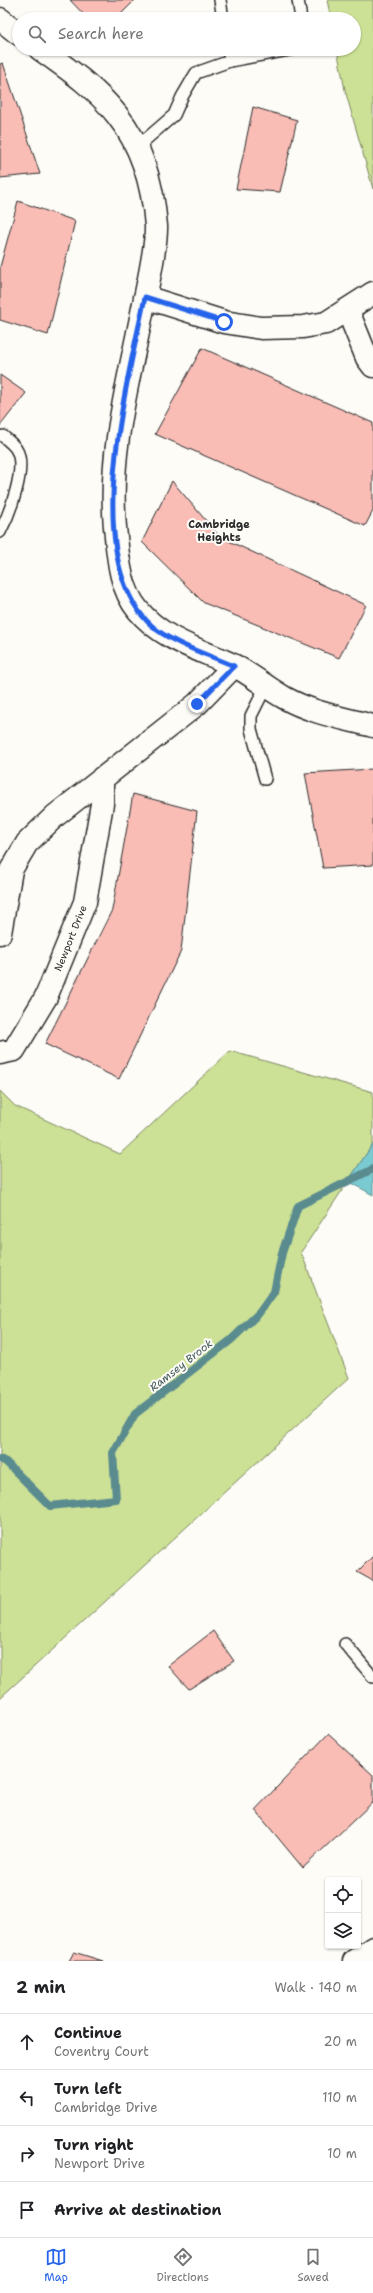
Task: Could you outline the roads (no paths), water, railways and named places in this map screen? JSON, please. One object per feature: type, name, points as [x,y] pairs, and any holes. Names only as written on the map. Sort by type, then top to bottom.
[{"type":"street","points":[[0,19],[12,28]]},
{"type":"street","points":[[50,56],[93,88],[118,115],[137,147],[150,182],[156,228],[145,297],[119,428],[112,496],[118,558],[124,584],[137,609],[157,629],[182,643],[234,666],[285,698],[312,711],[373,726]]},
{"type":"street","points":[[145,297],[224,322],[261,328],[303,327],[326,323],[373,293]]},
{"type":"street","points":[[348,310],[367,358],[373,366]]},
{"type":"street","points":[[0,933],[11,870],[27,843],[55,816],[197,704],[234,666]]},
{"type":"street","name":"Newport Drive","points":[[0,1053],[14,1050],[46,997],[85,902],[102,804],[102,778]]},
{"type":"street","points":[[354,1961],[373,1948]]},
{"type":"lane","points":[[220,0],[222,12]]},
{"type":"lane","points":[[298,0],[300,12]]},
{"type":"lane","points":[[229,56],[230,61]]},
{"type":"lane","points":[[137,147],[174,115],[182,97],[196,73],[230,61],[257,56]]},
{"type":"lane","points":[[0,532],[7,520],[17,487],[19,466],[17,449],[3,436]]},
{"type":"lane","points":[[265,779],[251,729],[251,716],[266,686]]},
{"type":"lane","points":[[345,1644],[373,1677]]},
{"type":"water","points":[[373,1144],[373,1195],[348,1181]]},
{"type":"waterway","name":"Ramsey Brook","points":[[0,1459],[6,1462],[50,1506],[116,1499],[113,1453],[135,1414],[231,1340],[259,1313],[274,1292],[282,1253],[298,1206],[373,1169]]},
{"type":"district","name":"Cambridge Heights","points":[[219,530]]}]
